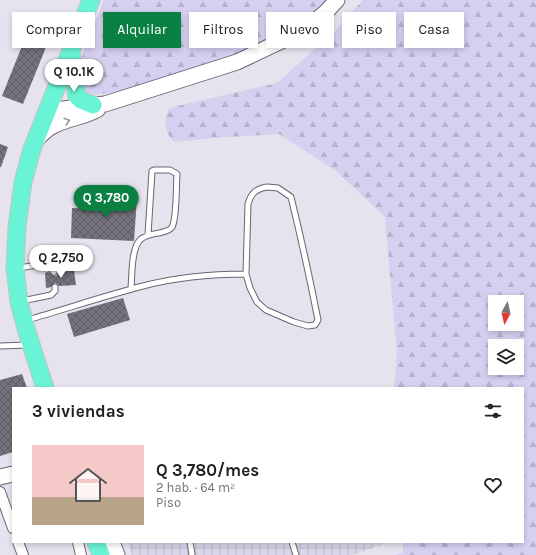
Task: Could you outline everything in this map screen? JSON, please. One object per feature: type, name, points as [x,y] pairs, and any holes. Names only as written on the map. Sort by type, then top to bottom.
[{"type":"main road","points":[[45,387],[19,302],[15,268],[17,227],[23,182],[35,141],[91,0]]},
{"type":"main road","points":[[47,112],[99,104],[237,62],[294,35],[310,25],[326,12],[337,0]]},
{"type":"main road","points":[[71,50],[77,96],[81,100],[99,104]]},
{"type":"main road","points":[[35,141],[52,126],[91,114],[99,104]]},
{"type":"main road","points":[[0,477],[12,474]]},
{"type":"main road","points":[[0,486],[12,483]]},
{"type":"main road","points":[[96,543],[101,555]]},
{"type":"main road","points":[[112,543],[117,555]]},
{"type":"street","points":[[0,492],[12,525]]},
{"type":"street","points":[[18,543],[23,555]]},
{"type":"street","points":[[78,543],[82,555]]},
{"type":"lane","points":[[131,289],[135,248],[141,239],[168,230],[172,227],[177,174],[173,171],[152,171],[148,236]]},
{"type":"lane","points":[[267,186],[278,188],[291,197],[312,286],[318,320],[317,323],[311,326],[299,324],[266,310],[257,302],[250,288],[246,274],[249,199],[259,188],[267,186]]},
{"type":"lane","points":[[15,268],[44,265],[50,266],[54,272]]},
{"type":"lane","points":[[24,321],[131,289],[158,283],[200,276],[246,274]]},
{"type":"lane","points":[[19,302],[51,295],[55,291],[55,286]]},
{"type":"lane","points":[[0,346],[31,345]]},
{"type":"lane","points":[[190,543],[192,555]]},
{"type":"lane","points":[[292,543],[296,555]]},
{"type":"shaded area","points":[[128,543],[386,543],[353,555],[132,555]]},
{"type":"green space","points":[[104,0],[337,0],[326,12],[266,12],[266,41],[258,45],[258,12],[189,12],[189,48],[252,48],[232,58],[111,93],[94,94],[86,92],[81,88],[79,71],[84,48],[95,48],[95,22]]},
{"type":"green space","points":[[363,0],[536,0],[536,555],[396,555],[402,553],[404,543],[524,543],[524,387],[394,387],[397,354],[385,217],[336,171],[279,134],[174,142],[166,130],[165,122],[169,108],[277,83],[316,48],[334,48],[334,32],[342,23],[342,48],[396,48],[396,12],[352,12]]},
{"type":"building","points":[[21,48],[46,48],[23,104],[2,96]]},
{"type":"building","points":[[0,144],[8,147],[1,167],[0,167]]},
{"type":"building","points":[[95,195],[137,197],[134,241],[71,238],[72,208],[95,209]]},
{"type":"building","points":[[74,270],[76,285],[59,286],[55,283],[51,287],[46,288],[45,273],[48,272],[55,276],[57,275],[58,271]]},
{"type":"building","points":[[123,298],[130,320],[74,337],[67,314]]},
{"type":"building","points":[[22,374],[27,387],[12,387],[12,452],[0,456],[0,380]]}]
